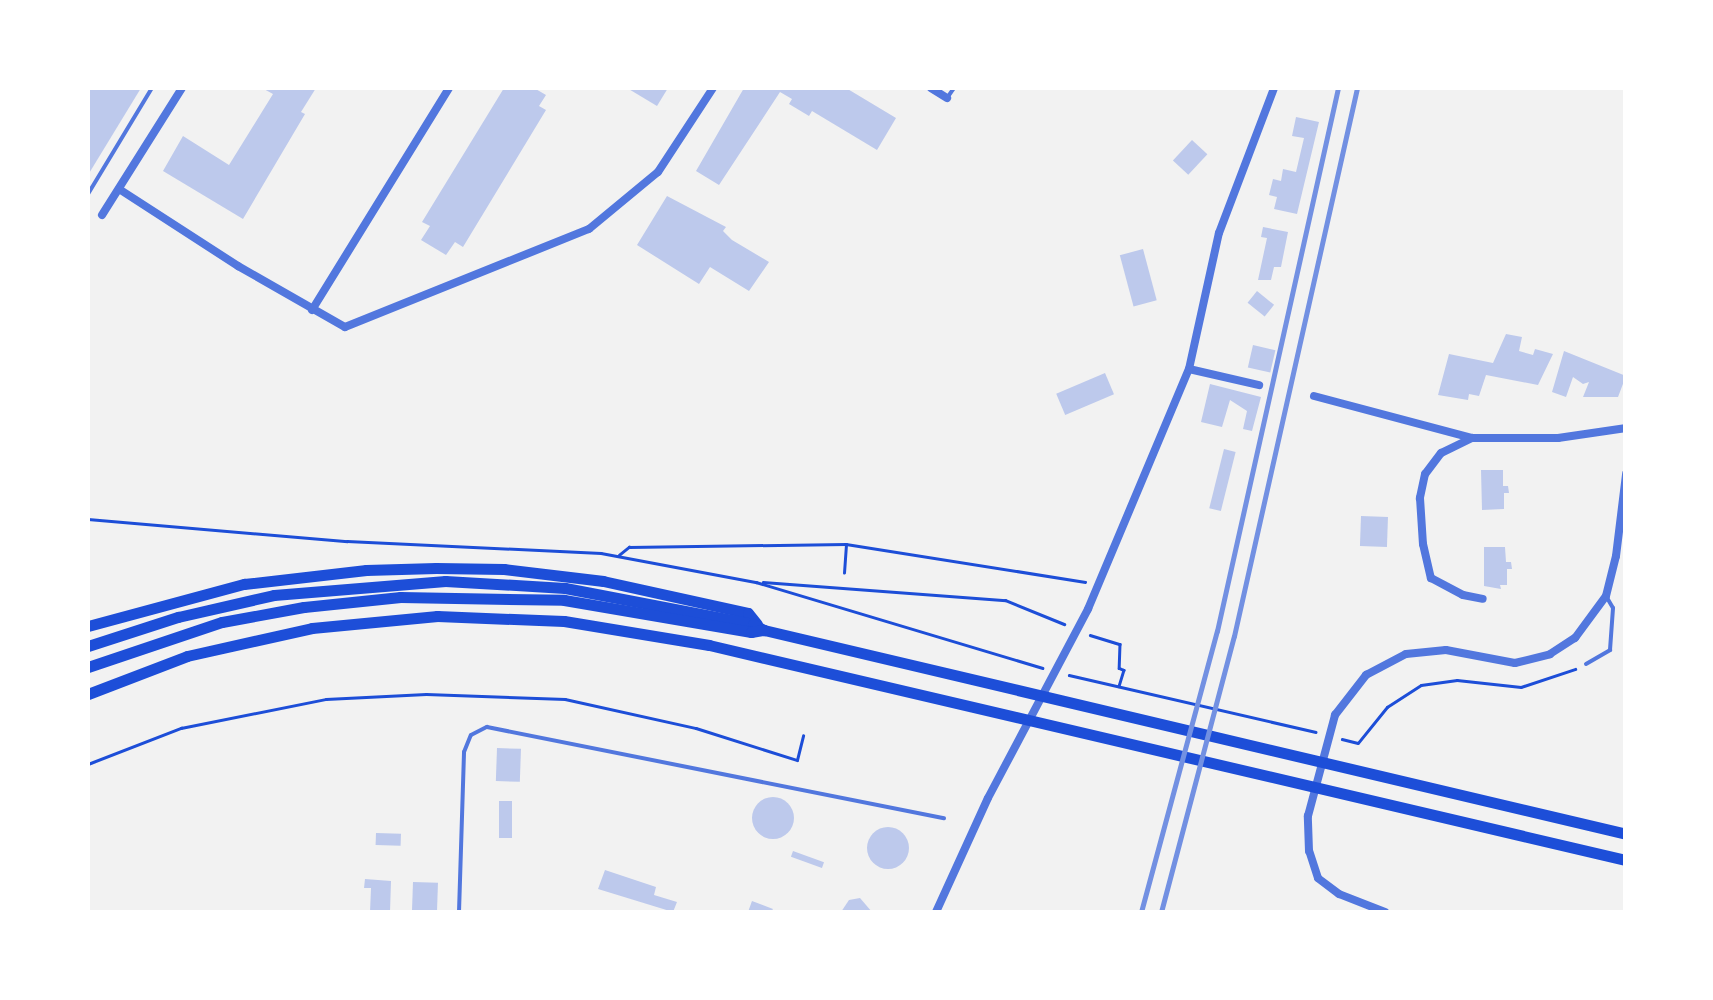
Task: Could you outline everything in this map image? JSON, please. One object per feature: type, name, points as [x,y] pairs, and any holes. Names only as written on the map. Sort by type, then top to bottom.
[{"type":"highway","points":[[88,626],[244,584],[366,570],[504,568],[603,580],[748,613],[764,630]]},
{"type":"highway","points":[[88,646],[178,617],[274,596],[445,581],[605,594],[753,624],[764,630],[1626,834]]},
{"type":"highway","points":[[88,666],[155,641],[239,618],[400,597],[564,600],[751,632],[764,630]]},
{"type":"highway","points":[[88,696],[112,682],[200,653],[312,628],[395,619],[484,616],[564,621],[660,635],[1626,860]]},
{"type":"street","points":[[102,215],[182,88]]},
{"type":"street","points":[[312,310],[449,88]]},
{"type":"street","points":[[119,189],[345,327],[590,229],[658,172],[713,88]]},
{"type":"street","points":[[931,88],[948,98]]},
{"type":"street","points":[[936,912],[988,798],[1098,585],[1189,369],[1224,219],[1274,88]]},
{"type":"street","points":[[1189,369],[1259,385]]},
{"type":"street","points":[[1314,396],[1472,438],[1558,438],[1626,428]]},
{"type":"street","points":[[1472,438],[1441,453],[1425,474],[1420,498],[1423,544],[1430,578],[1464,595],[1484,599]]},
{"type":"street","points":[[1385,912],[1339,894],[1318,878],[1309,851],[1308,816],[1336,715],[1366,675],[1406,654],[1446,650],[1516,664],[1550,654],[1575,638],[1606,596],[1616,556],[1626,474]]},
{"type":"lane","points":[[88,194],[152,88]]},
{"type":"lane","points":[[948,98],[954,88]]},
{"type":"lane","points":[[1586,664],[1610,650],[1613,608],[1606,596]]},
{"type":"lane","points":[[459,912],[464,752],[471,736],[487,727],[944,818]]},
{"type":"path","points":[[88,519],[346,541],[618,556],[756,582],[1048,670]]},
{"type":"path","points":[[844,573],[846,544]]},
{"type":"path","points":[[618,556],[629,547],[846,544],[1098,585]]},
{"type":"path","points":[[756,582],[806,582],[1005,600],[1076,630]]},
{"type":"path","points":[[1092,636],[1120,644],[1119,668],[1124,670],[1120,686]]},
{"type":"path","points":[[1340,738],[1358,742],[1387,706],[1422,685],[1456,680],[1520,687],[1549,682],[1586,664]]},
{"type":"path","points":[[1066,674],[1322,734]]},
{"type":"path","points":[[88,764],[180,728],[326,699],[426,694],[565,698],[696,728],[798,760],[804,736]]},
{"type":"building","points":[[88,88],[141,88],[88,175]]},
{"type":"building","points":[[262,88],[316,88],[301,112],[305,114],[243,219],[163,171],[183,136],[229,165],[273,94]]},
{"type":"building","points":[[504,88],[534,88],[546,95],[539,106],[546,110],[463,247],[455,242],[446,255],[421,240],[430,226],[422,222]]},
{"type":"building","points":[[627,88],[668,88],[657,106]]},
{"type":"building","points":[[744,88],[846,88],[896,118],[877,150],[812,111],[809,116],[789,104],[792,99],[780,92],[719,185],[696,171]]},
{"type":"building","points":[[1296,117],[1319,122],[1297,214],[1274,209],[1277,197],[1269,195],[1273,179],[1281,181],[1283,169],[1296,172],[1304,138],[1292,136]]},
{"type":"building","points":[[1192,140],[1207,154],[1188,175],[1173,160]]},
{"type":"building","points":[[667,196],[726,227],[723,231],[732,240],[769,262],[749,291],[710,267],[699,284],[637,245]]},
{"type":"building","points":[[1263,227],[1288,232],[1281,267],[1274,267],[1271,280],[1258,280],[1267,238],[1261,237]]},
{"type":"building","points":[[1143,249],[1157,300],[1134,306],[1120,255]]},
{"type":"building","points":[[1257,291],[1274,305],[1265,317],[1248,303]]},
{"type":"building","points":[[1506,334],[1522,337],[1519,351],[1533,355],[1535,349],[1553,354],[1538,385],[1486,375],[1479,396],[1469,394],[1468,400],[1438,395],[1449,354],[1493,363]]},
{"type":"building","points":[[1253,345],[1275,350],[1270,373],[1248,367]]},
{"type":"building","points":[[1564,351],[1626,376],[1618,397],[1583,397],[1589,382],[1583,384],[1573,377],[1566,397],[1552,392]]},
{"type":"building","points":[[1105,373],[1114,394],[1065,415],[1056,394]]},
{"type":"building","points":[[1210,384],[1261,397],[1252,431],[1243,429],[1247,411],[1230,400],[1222,427],[1201,422]]},
{"type":"building","points":[[1224,449],[1236,452],[1221,511],[1209,508]]},
{"type":"building","points":[[1481,470],[1503,470],[1503,486],[1508,486],[1509,493],[1504,493],[1504,509],[1482,510]]},
{"type":"building","points":[[1361,516],[1388,517],[1387,547],[1360,546]]},
{"type":"building","points":[[1484,547],[1505,547],[1506,562],[1511,562],[1512,569],[1507,569],[1507,585],[1500,585],[1501,589],[1484,586]]},
{"type":"building","points":[[497,748],[521,749],[520,782],[496,781]]},
{"type":"building","points":[[773,797],[788,803],[794,818],[788,833],[773,839],[758,833],[752,818],[758,803]]},
{"type":"building","points":[[499,801],[512,801],[512,838],[499,838]]},
{"type":"building","points":[[888,827],[903,833],[909,848],[903,863],[888,869],[873,863],[867,848],[873,833]]},
{"type":"building","points":[[376,833],[401,834],[401,846],[376,845]]},
{"type":"building","points":[[793,851],[824,862],[822,868],[791,857]]},
{"type":"building","points":[[605,870],[656,887],[654,895],[677,902],[673,912],[598,889]]},
{"type":"building","points":[[365,879],[391,881],[390,912],[370,912],[371,888],[364,888]]},
{"type":"building","points":[[413,882],[438,883],[437,912],[412,912]]},
{"type":"building","points":[[860,898],[872,912],[841,912],[849,900]]},
{"type":"building","points":[[752,901],[773,909],[748,912]]},
{"type":"railway","points":[[1141,912],[1217,631],[1338,88]]},
{"type":"railway","points":[[1161,912],[1234,636],[1357,88]]}]
